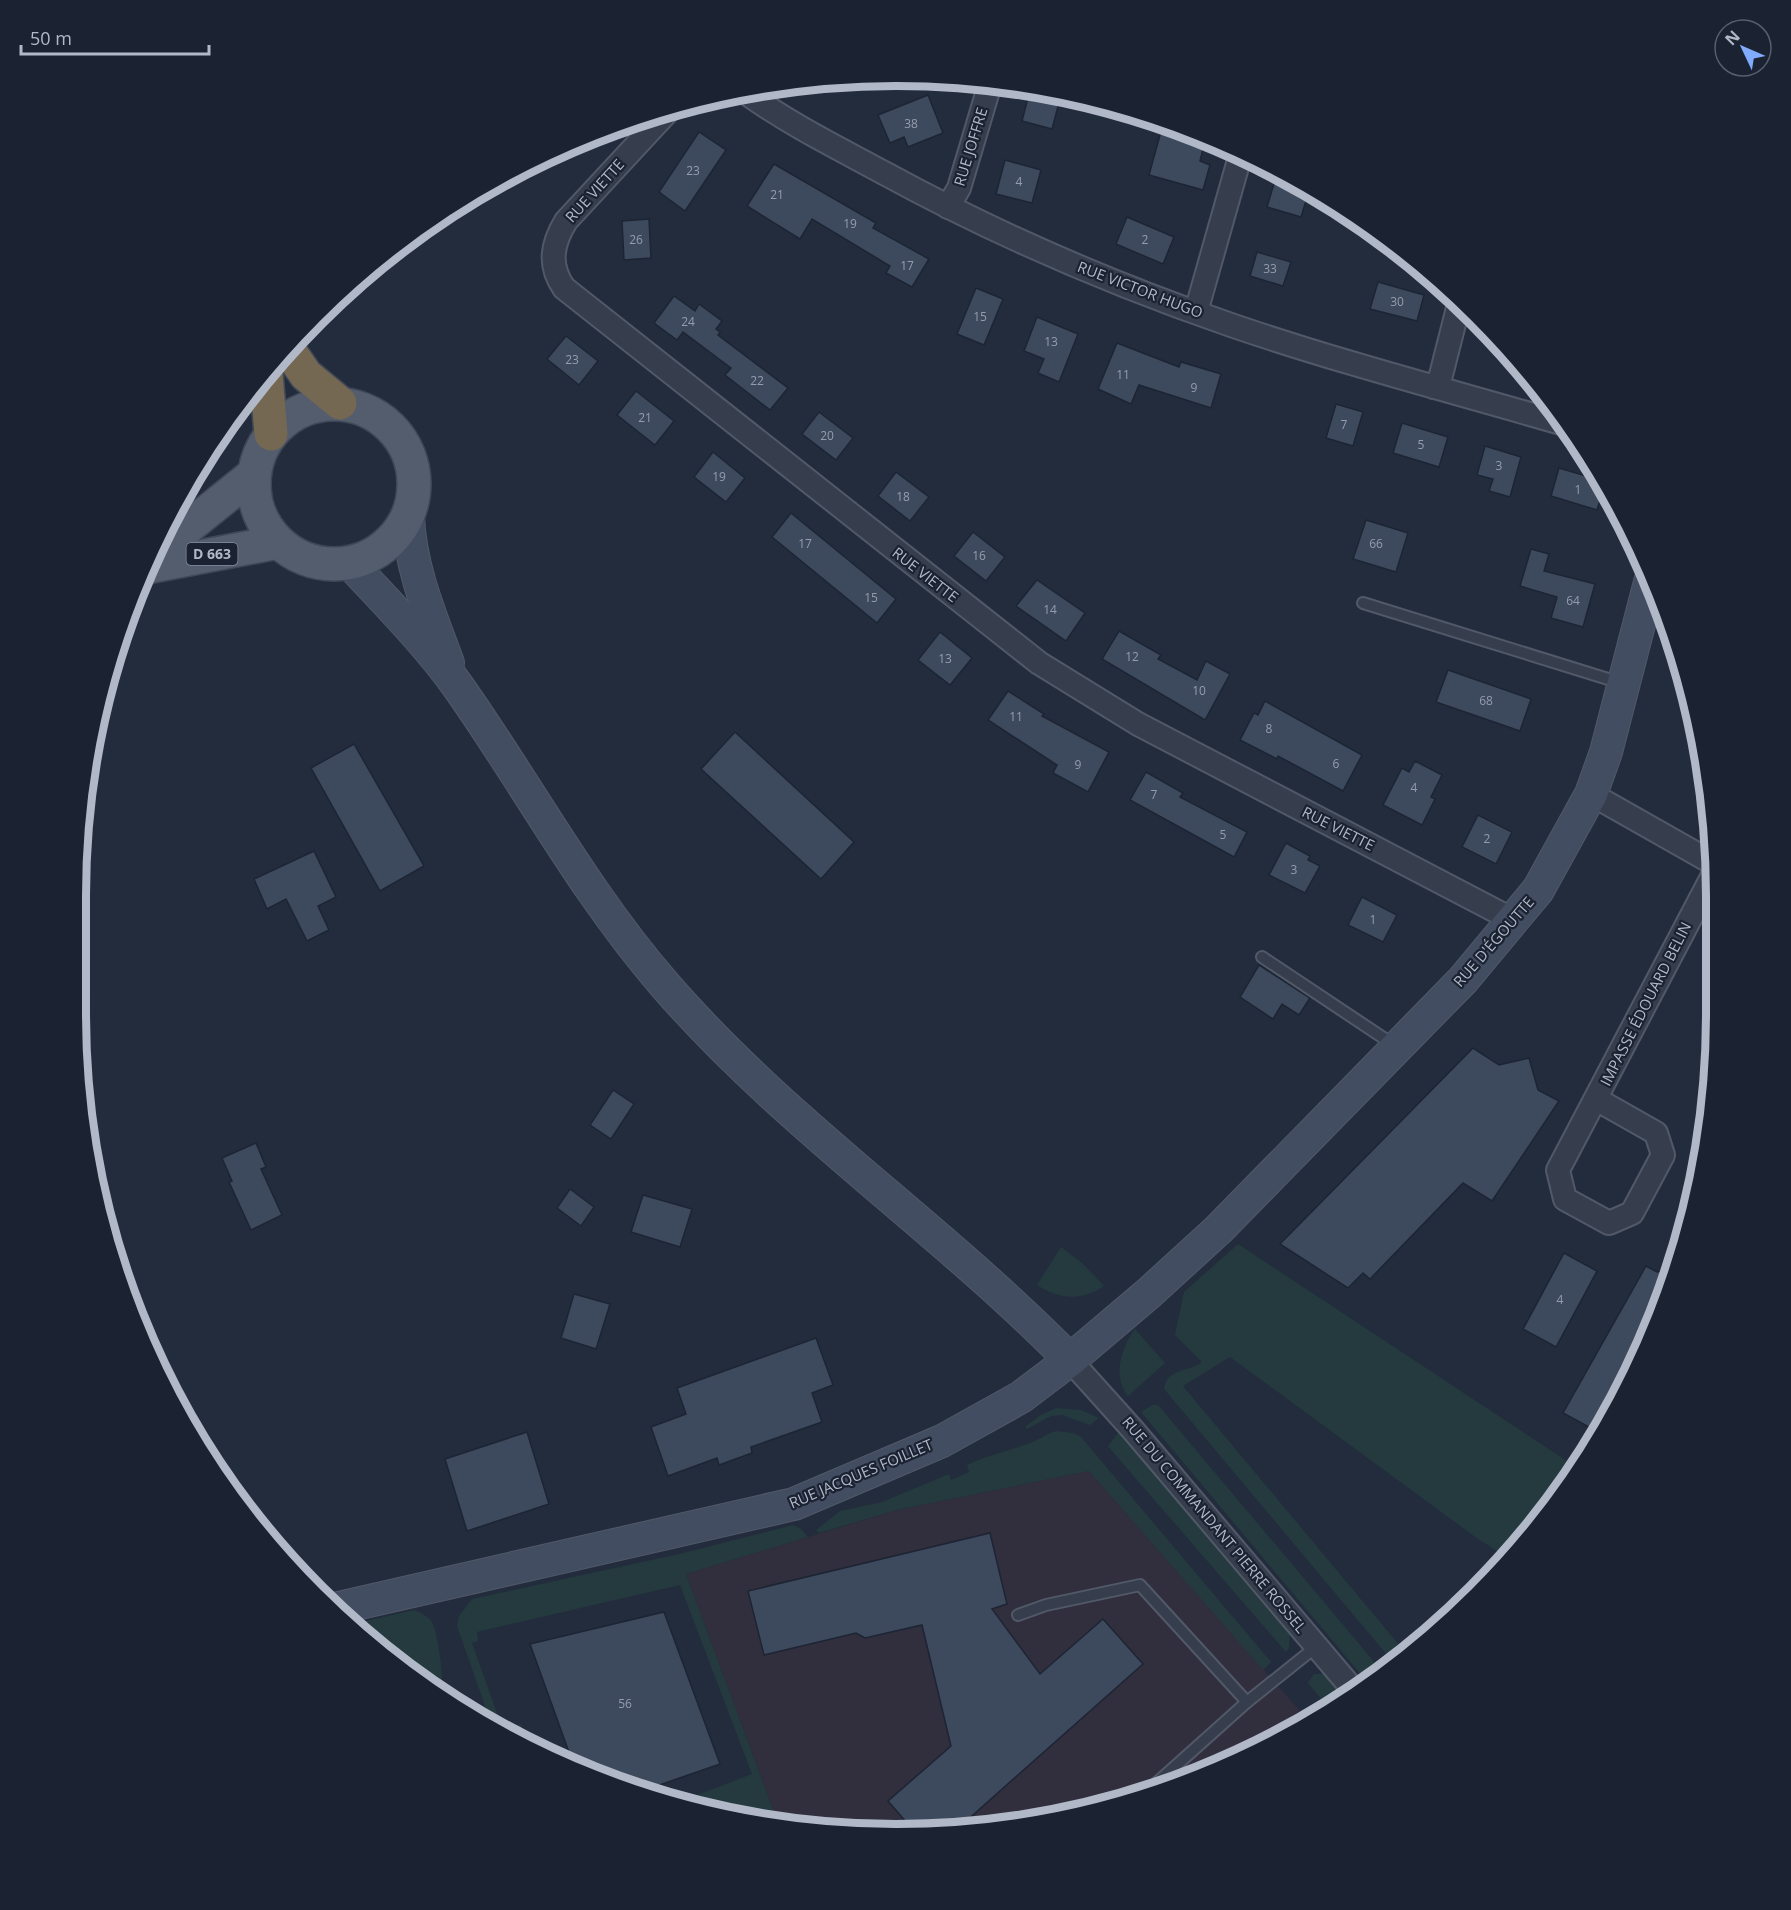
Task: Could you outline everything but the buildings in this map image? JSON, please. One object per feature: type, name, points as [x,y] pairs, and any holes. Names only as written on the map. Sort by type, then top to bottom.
[{"type":"highway","points":[[292,355],[306,375],[340,403]]},
{"type":"highway","points":[[267,385],[271,434]]},
{"type":"main road","points":[[340,403],[365,409],[387,422],[403,442],[413,466],[415,491],[408,516],[394,538],[374,554],[350,563],[316,561],[299,556],[278,542],[260,515],[255,499],[254,474],[261,451],[271,434],[293,414],[316,405],[340,403]]},
{"type":"main road","name":"D 663","points":[[171,534],[187,528],[254,474]]},
{"type":"main road","points":[[408,516],[409,546],[414,569],[456,684]]},
{"type":"main road","name":"D 663","points":[[156,565],[278,542]]},
{"type":"main road","points":[[350,563],[456,684],[567,856],[663,984],[767,1092],[1016,1305],[1070,1360]]},
{"type":"main road","name":"RUE D'ÉGOUTTE","points":[[1219,1229],[1463,980],[1515,921],[1538,890],[1591,794],[1606,752],[1647,594]]},
{"type":"main road","name":"RUE JACQUES FOILLET","points":[[344,1607],[794,1504],[942,1441],[1021,1397],[1070,1360],[1149,1293],[1219,1229]]},
{"type":"street","name":"RUE JOFFRE","points":[[948,207],[959,188],[988,91]]},
{"type":"street","name":"RUE VICTOR HUGO","points":[[753,98],[774,113],[948,207],[1089,272],[1196,312],[1389,375],[1551,420]]},
{"type":"street","name":"RUE VIETTE","points":[[659,121],[566,220],[555,238],[552,257],[556,277],[564,288],[1039,663],[1138,724],[1515,921]]},
{"type":"street","points":[[1196,312],[1238,162]]},
{"type":"street","points":[[1434,387],[1440,379],[1457,312]]},
{"type":"street","points":[[1591,794],[1705,858]]},
{"type":"street","name":"IMPASSE ÉDOUARD BELIN","points":[[1596,1100],[1656,1133],[1663,1155],[1632,1213],[1609,1223],[1564,1199],[1558,1170],[1706,889]]},
{"type":"street","name":"RUE DU COMMANDANT PIERRE ROSSEL","points":[[1070,1360],[1120,1415],[1350,1685]]},
{"type":"lane","points":[[1363,603],[1624,684]]},
{"type":"lane","points":[[1262,957],[1396,1047]]},
{"type":"lane","points":[[1018,1615],[1046,1605],[1140,1585],[1247,1702]]},
{"type":"lane","points":[[1157,1782],[1247,1702],[1317,1646]]},
{"type":"shaded area","points":[[1089,1471],[1303,1714],[1254,1741],[1156,1782],[1054,1809],[1001,1818],[948,1823],[843,1823],[775,1815],[686,1574],[897,1510]]},
{"type":"green space","points":[[1238,1244],[1570,1463],[1538,1508],[1500,1553],[1478,1539],[1230,1357],[1183,1386],[1401,1647],[1389,1657],[1164,1389],[1169,1377],[1202,1362],[1175,1335],[1184,1292]]},
{"type":"green space","points":[[1061,1247],[1082,1263],[1104,1286],[1088,1294],[1071,1297],[1054,1294],[1037,1285]]},
{"type":"green space","points":[[1135,1329],[1165,1363],[1128,1396],[1123,1388],[1119,1371],[1122,1353]]},
{"type":"green space","points":[[1152,1405],[1158,1405],[1377,1665],[1362,1676],[1141,1412]]},
{"type":"green space","points":[[1056,1408],[1081,1410],[1099,1418],[1090,1425],[1062,1415],[1051,1416],[1027,1429],[1025,1427],[1039,1416]]},
{"type":"green space","points":[[1056,1431],[1073,1433],[1081,1437],[1271,1662],[1263,1670],[1089,1471],[897,1510],[819,1533],[816,1530],[840,1511],[882,1502],[949,1474],[951,1480],[969,1472],[967,1465],[982,1458],[1033,1442]]},
{"type":"green space","points":[[1119,1432],[1290,1633],[1289,1648],[1286,1652],[1108,1446]]},
{"type":"green space","points":[[793,1525],[801,1529],[808,1537],[686,1574],[775,1815],[748,1811],[745,1805],[736,1809],[690,1798],[752,1774],[680,1585],[477,1632],[478,1641],[472,1643],[500,1721],[488,1715],[457,1626],[459,1616],[472,1599],[679,1554]]},
{"type":"green space","points":[[414,1610],[425,1615],[435,1629],[442,1681],[439,1684],[360,1622]]},
{"type":"green space","points":[[1314,1674],[1323,1674],[1339,1692],[1324,1702],[1308,1683]]},
{"type":"green space","points":[[521,1724],[523,1733],[511,1727]]}]
